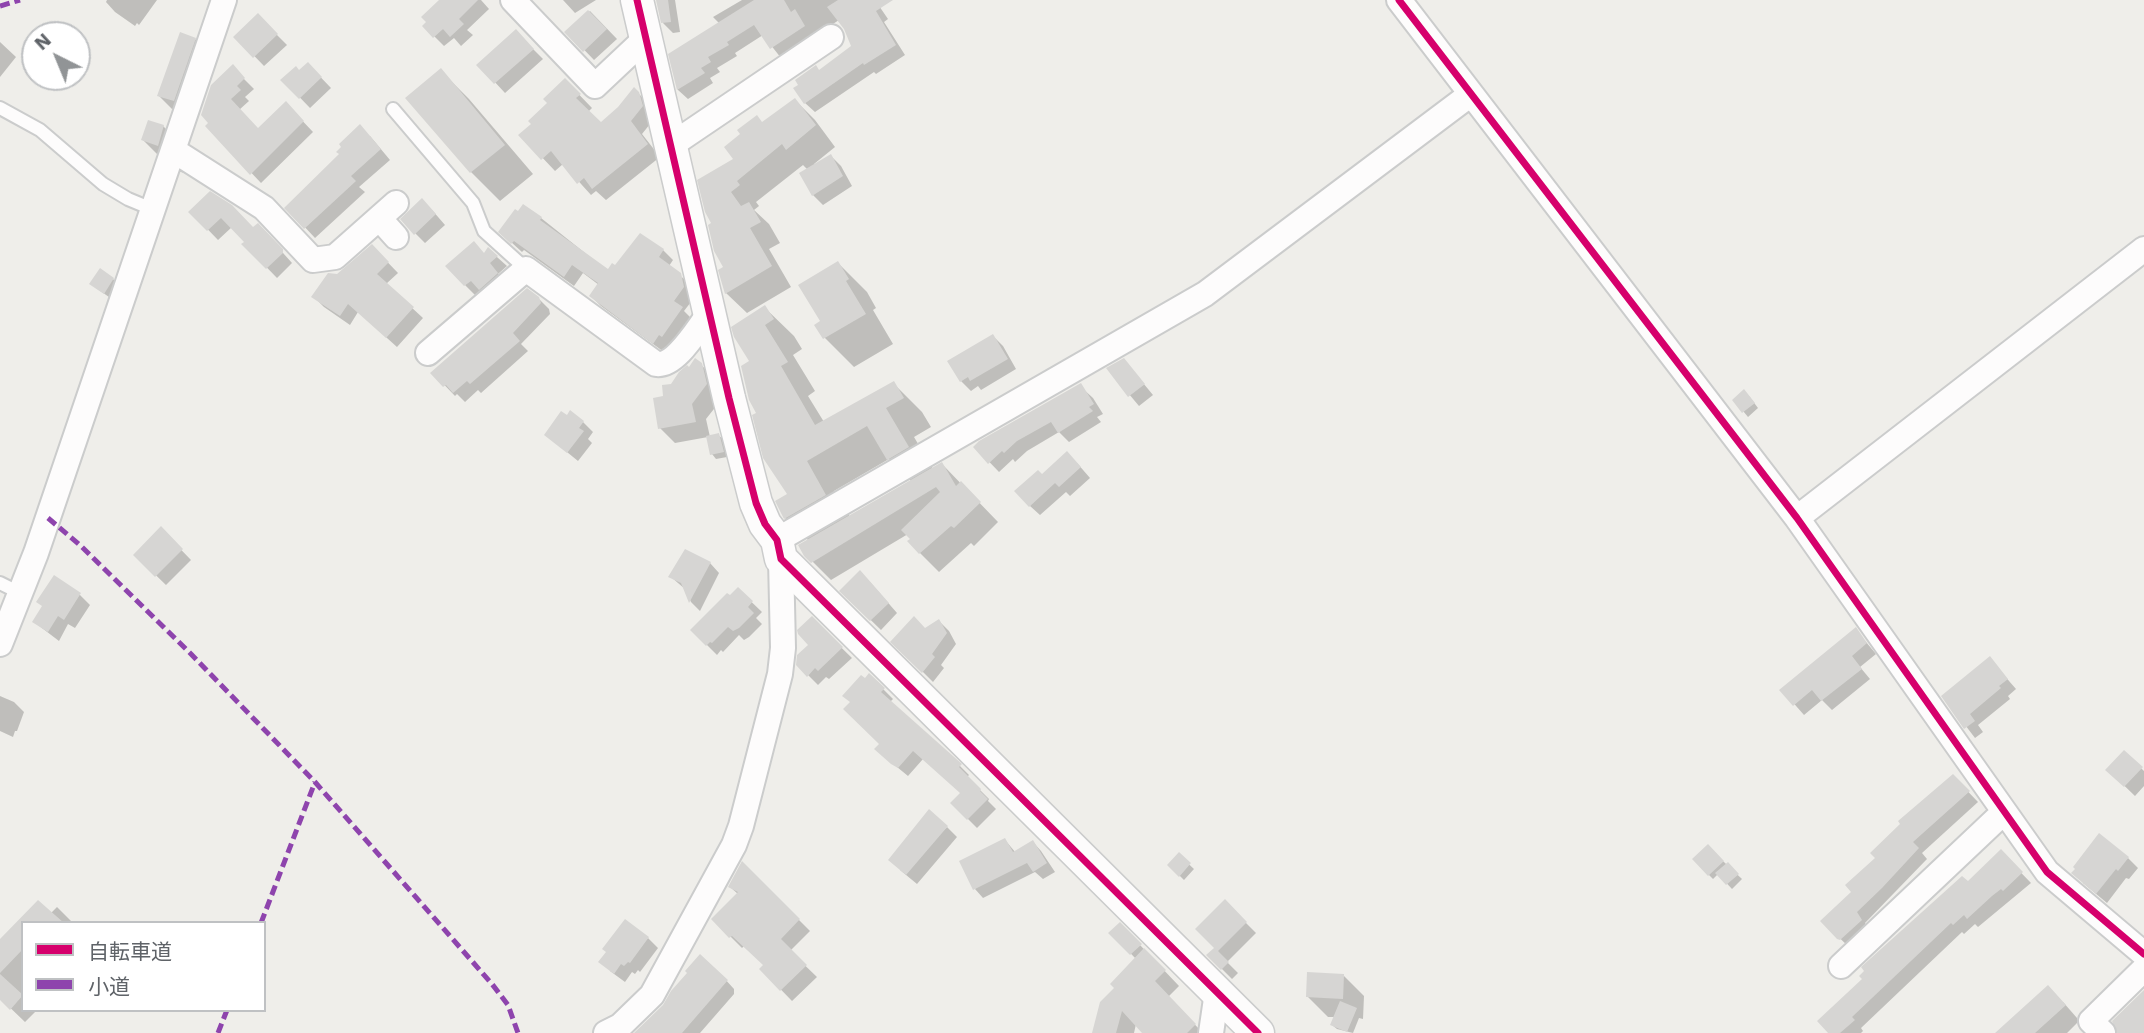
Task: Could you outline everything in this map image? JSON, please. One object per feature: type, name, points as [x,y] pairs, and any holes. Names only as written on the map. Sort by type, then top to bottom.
[{"type":"street","points":[[0,644],[10,588],[36,553],[224,0]]},
{"type":"street","points":[[513,0],[595,86],[646,38]]},
{"type":"street","points":[[637,0],[709,314],[756,503],[779,550],[1258,1033]]},
{"type":"street","points":[[1399,0],[1797,518],[2047,872],[2144,954]]},
{"type":"street","points":[[670,146],[831,37]]},
{"type":"street","points":[[779,550],[1205,294],[1471,94]]},
{"type":"street","points":[[173,150],[264,208],[313,260],[335,257],[388,211],[396,237]]},
{"type":"street","points":[[1797,518],[2144,249]]},
{"type":"street","points":[[428,354],[526,269],[656,364],[664,365],[674,360],[709,314]]},
{"type":"street","points":[[606,1033],[620,1026],[653,995],[734,845],[741,826],[780,674],[783,648],[779,550]]},
{"type":"street","points":[[1841,966],[2004,812]]},
{"type":"street","points":[[2103,1033],[2091,1021],[2144,969]]},
{"type":"street","points":[[1211,1033],[1216,992]]},
{"type":"lane","points":[[0,108],[40,130],[103,184],[152,209]]},
{"type":"lane","points":[[393,108],[473,203],[484,231],[526,269]]},
{"type":"building","points":[[439,0],[478,0],[459,19],[464,24],[450,37],[443,29],[433,38],[422,26],[426,22],[421,17]]},
{"type":"building","points":[[656,0],[668,0],[671,22],[661,23]]},
{"type":"building","points":[[754,0],[784,0],[791,12],[795,9],[805,26],[770,49],[754,25],[727,42],[729,45],[708,57],[711,62],[701,68],[705,73],[677,90],[668,54]]},
{"type":"building","points":[[838,0],[893,0],[876,11],[896,45],[864,65],[863,63],[804,104],[793,88],[798,85],[795,80],[816,65],[819,70],[851,46],[844,29],[827,7]]},
{"type":"building","points":[[588,10],[607,29],[583,52],[564,32]]},
{"type":"building","points":[[258,13],[278,34],[253,58],[233,37]]},
{"type":"building","points":[[516,29],[534,49],[494,84],[476,65]]},
{"type":"building","points":[[180,32],[196,38],[174,101],[157,96]]},
{"type":"building","points":[[308,62],[322,77],[299,99],[280,80],[296,66],[299,70]]},
{"type":"building","points":[[233,64],[245,78],[237,86],[241,90],[231,99],[258,128],[286,101],[304,121],[250,175],[205,126],[208,123],[201,115],[211,85]]},
{"type":"building","points":[[441,68],[505,145],[470,173],[405,98]]},
{"type":"building","points":[[565,78],[581,94],[576,98],[601,122],[634,87],[639,92],[643,106],[631,121],[648,144],[592,189],[584,178],[577,184],[551,151],[541,160],[518,135],[531,124],[528,121],[547,103],[543,99]]},
{"type":"building","points":[[795,98],[816,125],[786,150],[782,144],[737,181],[740,185],[731,192],[741,206],[749,202],[761,222],[750,228],[772,266],[725,294],[718,270],[723,267],[714,251],[708,225],[711,223],[705,212],[697,180],[733,159],[724,147],[740,134],[737,130],[757,115],[762,122]]},
{"type":"building","points":[[148,120],[164,125],[158,146],[141,140]]},
{"type":"building","points":[[360,124],[381,149],[351,176],[356,181],[304,229],[284,208],[339,154],[336,152],[341,147],[339,144]]},
{"type":"building","points":[[831,154],[843,176],[812,196],[799,173]]},
{"type":"building","points":[[210,191],[232,205],[253,227],[258,223],[283,249],[283,253],[266,269],[241,244],[244,242],[221,218],[207,231],[188,212]]},
{"type":"building","points":[[422,198],[436,214],[414,235],[400,219]]},
{"type":"building","points":[[523,204],[542,217],[540,220],[608,269],[612,263],[615,265],[640,233],[664,249],[659,257],[681,273],[684,287],[674,301],[683,307],[662,337],[659,335],[653,344],[589,296],[598,283],[572,265],[564,277],[514,241],[511,244],[498,232],[515,209],[518,211]]},
{"type":"building","points":[[474,241],[484,253],[488,247],[498,256],[490,263],[498,273],[479,290],[471,281],[464,286],[445,266]]},
{"type":"building","points":[[372,244],[389,262],[377,274],[414,307],[386,338],[348,304],[340,316],[311,297],[328,273],[337,274]]},
{"type":"building","points":[[838,261],[849,279],[846,281],[866,314],[823,339],[814,325],[820,321],[798,285]]},
{"type":"building","points":[[100,268],[114,278],[104,294],[89,284]]},
{"type":"building","points":[[527,288],[539,297],[541,303],[513,333],[520,341],[470,384],[467,381],[453,393],[446,385],[443,387],[430,373]]},
{"type":"building","points":[[765,305],[774,319],[765,325],[788,362],[781,366],[815,425],[894,381],[904,398],[886,408],[909,447],[887,460],[867,426],[807,461],[826,495],[784,519],[775,501],[787,494],[763,458],[752,415],[756,413],[749,400],[741,366],[749,361],[731,327]]},
{"type":"building","points":[[993,334],[1008,359],[970,381],[968,377],[960,382],[947,361]]},
{"type":"building","points":[[695,358],[702,363],[707,384],[692,404],[696,422],[658,429],[653,398],[663,396],[662,385],[671,384],[679,372],[687,365],[689,367]]},
{"type":"building","points":[[1124,358],[1145,384],[1128,397],[1106,368]]},
{"type":"building","points":[[1081,383],[1094,404],[1089,407],[1093,411],[1058,433],[1051,422],[1017,441],[1004,453],[1002,451],[988,464],[973,447],[979,441]]},
{"type":"building","points":[[1744,389],[1755,403],[1742,413],[1732,400]]},
{"type":"building","points":[[570,410],[584,421],[579,428],[584,431],[567,453],[544,435],[561,411],[567,415]]},
{"type":"building","points":[[719,433],[724,452],[710,455],[706,436]]},
{"type":"building","points":[[1067,451],[1081,467],[1059,487],[1055,483],[1029,507],[1014,491],[1038,470],[1042,474]]},
{"type":"building","points":[[942,462],[956,486],[961,481],[981,502],[954,528],[951,526],[919,554],[901,530],[940,492],[936,487],[811,563],[804,556],[798,545]]},
{"type":"building","points":[[161,526],[183,549],[155,577],[133,555]]},
{"type":"building","points":[[685,549],[711,562],[689,603],[681,583],[668,577]]},
{"type":"building","points":[[860,570],[889,603],[870,621],[839,591]]},
{"type":"building","points":[[54,575],[81,593],[64,620],[58,616],[48,632],[32,622],[42,606],[36,602]]},
{"type":"building","points":[[738,587],[753,601],[748,607],[754,613],[739,628],[733,631],[728,627],[706,646],[690,630],[727,593],[730,595]]},
{"type":"building","points":[[812,616],[843,647],[818,671],[815,668],[807,677],[796,665],[797,655],[808,645],[797,630]]},
{"type":"building","points":[[914,616],[925,628],[939,619],[947,633],[932,654],[935,657],[922,673],[890,642]]},
{"type":"building","points":[[1856,627],[1867,643],[1852,656],[1862,669],[1821,701],[1812,690],[1793,706],[1779,690]]},
{"type":"building","points":[[1990,656],[2008,679],[1970,714],[1975,721],[1964,729],[1941,696]]},
{"type":"building","points":[[869,673],[885,688],[881,692],[962,764],[959,767],[988,799],[967,820],[950,803],[960,793],[913,751],[898,768],[891,764],[874,749],[879,744],[843,709],[850,702],[842,696],[861,675],[865,678]]},
{"type":"building","points":[[2124,750],[2143,767],[2124,787],[2105,770]]},
{"type":"building","points":[[1953,774],[1970,791],[1913,842],[1919,848],[1857,912],[1862,920],[1840,940],[1837,939],[1820,921],[1851,892],[1845,885],[1875,858],[1870,853],[1900,824],[1898,821]]},
{"type":"building","points":[[929,809],[948,826],[906,875],[888,860]]},
{"type":"building","points":[[2099,833],[2129,857],[2096,894],[2071,873]]},
{"type":"building","points":[[1005,838],[1013,852],[1033,840],[1047,863],[1033,872],[1027,863],[973,890],[959,861]]},
{"type":"building","points":[[1708,844],[1724,861],[1708,876],[1692,859]]},
{"type":"building","points":[[2001,849],[2023,872],[1967,919],[1964,915],[1953,925],[1951,923],[1852,1017],[1855,1020],[1840,1033],[1828,1033],[1817,1021],[1862,979],[1859,976],[1864,971],[1861,967],[1962,876],[1968,881]]},
{"type":"building","points":[[1179,852],[1191,863],[1179,877],[1167,865]]},
{"type":"building","points":[[742,861],[800,919],[781,939],[807,965],[780,991],[759,969],[763,965],[732,936],[729,938],[711,919],[738,892],[728,887]]},
{"type":"building","points":[[1728,862],[1739,874],[1726,885],[1715,873]]},
{"type":"building","points":[[1225,899],[1247,922],[1218,951],[1229,962],[1221,970],[1206,955],[1214,948],[1195,929]]},
{"type":"building","points":[[38,900],[62,921],[21,921],[21,951],[0,973],[0,939]]},
{"type":"building","points":[[625,919],[649,937],[630,963],[624,966],[621,964],[614,974],[598,962],[606,952],[602,949]]},
{"type":"building","points":[[1120,922],[1142,944],[1130,955],[1108,933]]},
{"type":"building","points":[[1144,948],[1166,970],[1155,981],[1196,1024],[1187,1033],[1142,1033],[1122,1011],[1116,1033],[1092,1033],[1100,1002],[1114,988],[1110,984]]},
{"type":"building","points":[[700,954],[728,980],[682,1033],[634,1033],[663,1005],[687,973],[685,971]]},
{"type":"building","points":[[1307,972],[1344,974],[1343,999],[1306,997]]},
{"type":"building","points":[[0,974],[21,993],[21,997],[10,1010],[0,1000]]},
{"type":"building","points":[[2048,985],[2066,1005],[2035,1033],[1995,1033]]},
{"type":"building","points":[[2144,990],[2144,1033],[2117,1033],[2112,1021]]},
{"type":"building","points":[[1340,1001],[1357,1008],[1347,1032],[1330,1025]]},
{"type":"marked path","points":[[0,6],[20,0]]},
{"type":"marked path","points":[[48,518],[81,546],[191,654],[315,782],[492,984],[508,1005],[518,1033]]},
{"type":"marked path","points":[[262,921],[315,782]]},
{"type":"marked path","points":[[218,1033],[226,1012]]},
{"type":"cycle path","points":[[637,0],[729,398],[756,503],[765,524],[777,540],[781,559],[1258,1033]]},
{"type":"cycle path","points":[[1399,0],[1797,518],[2047,872],[2144,954]]}]
